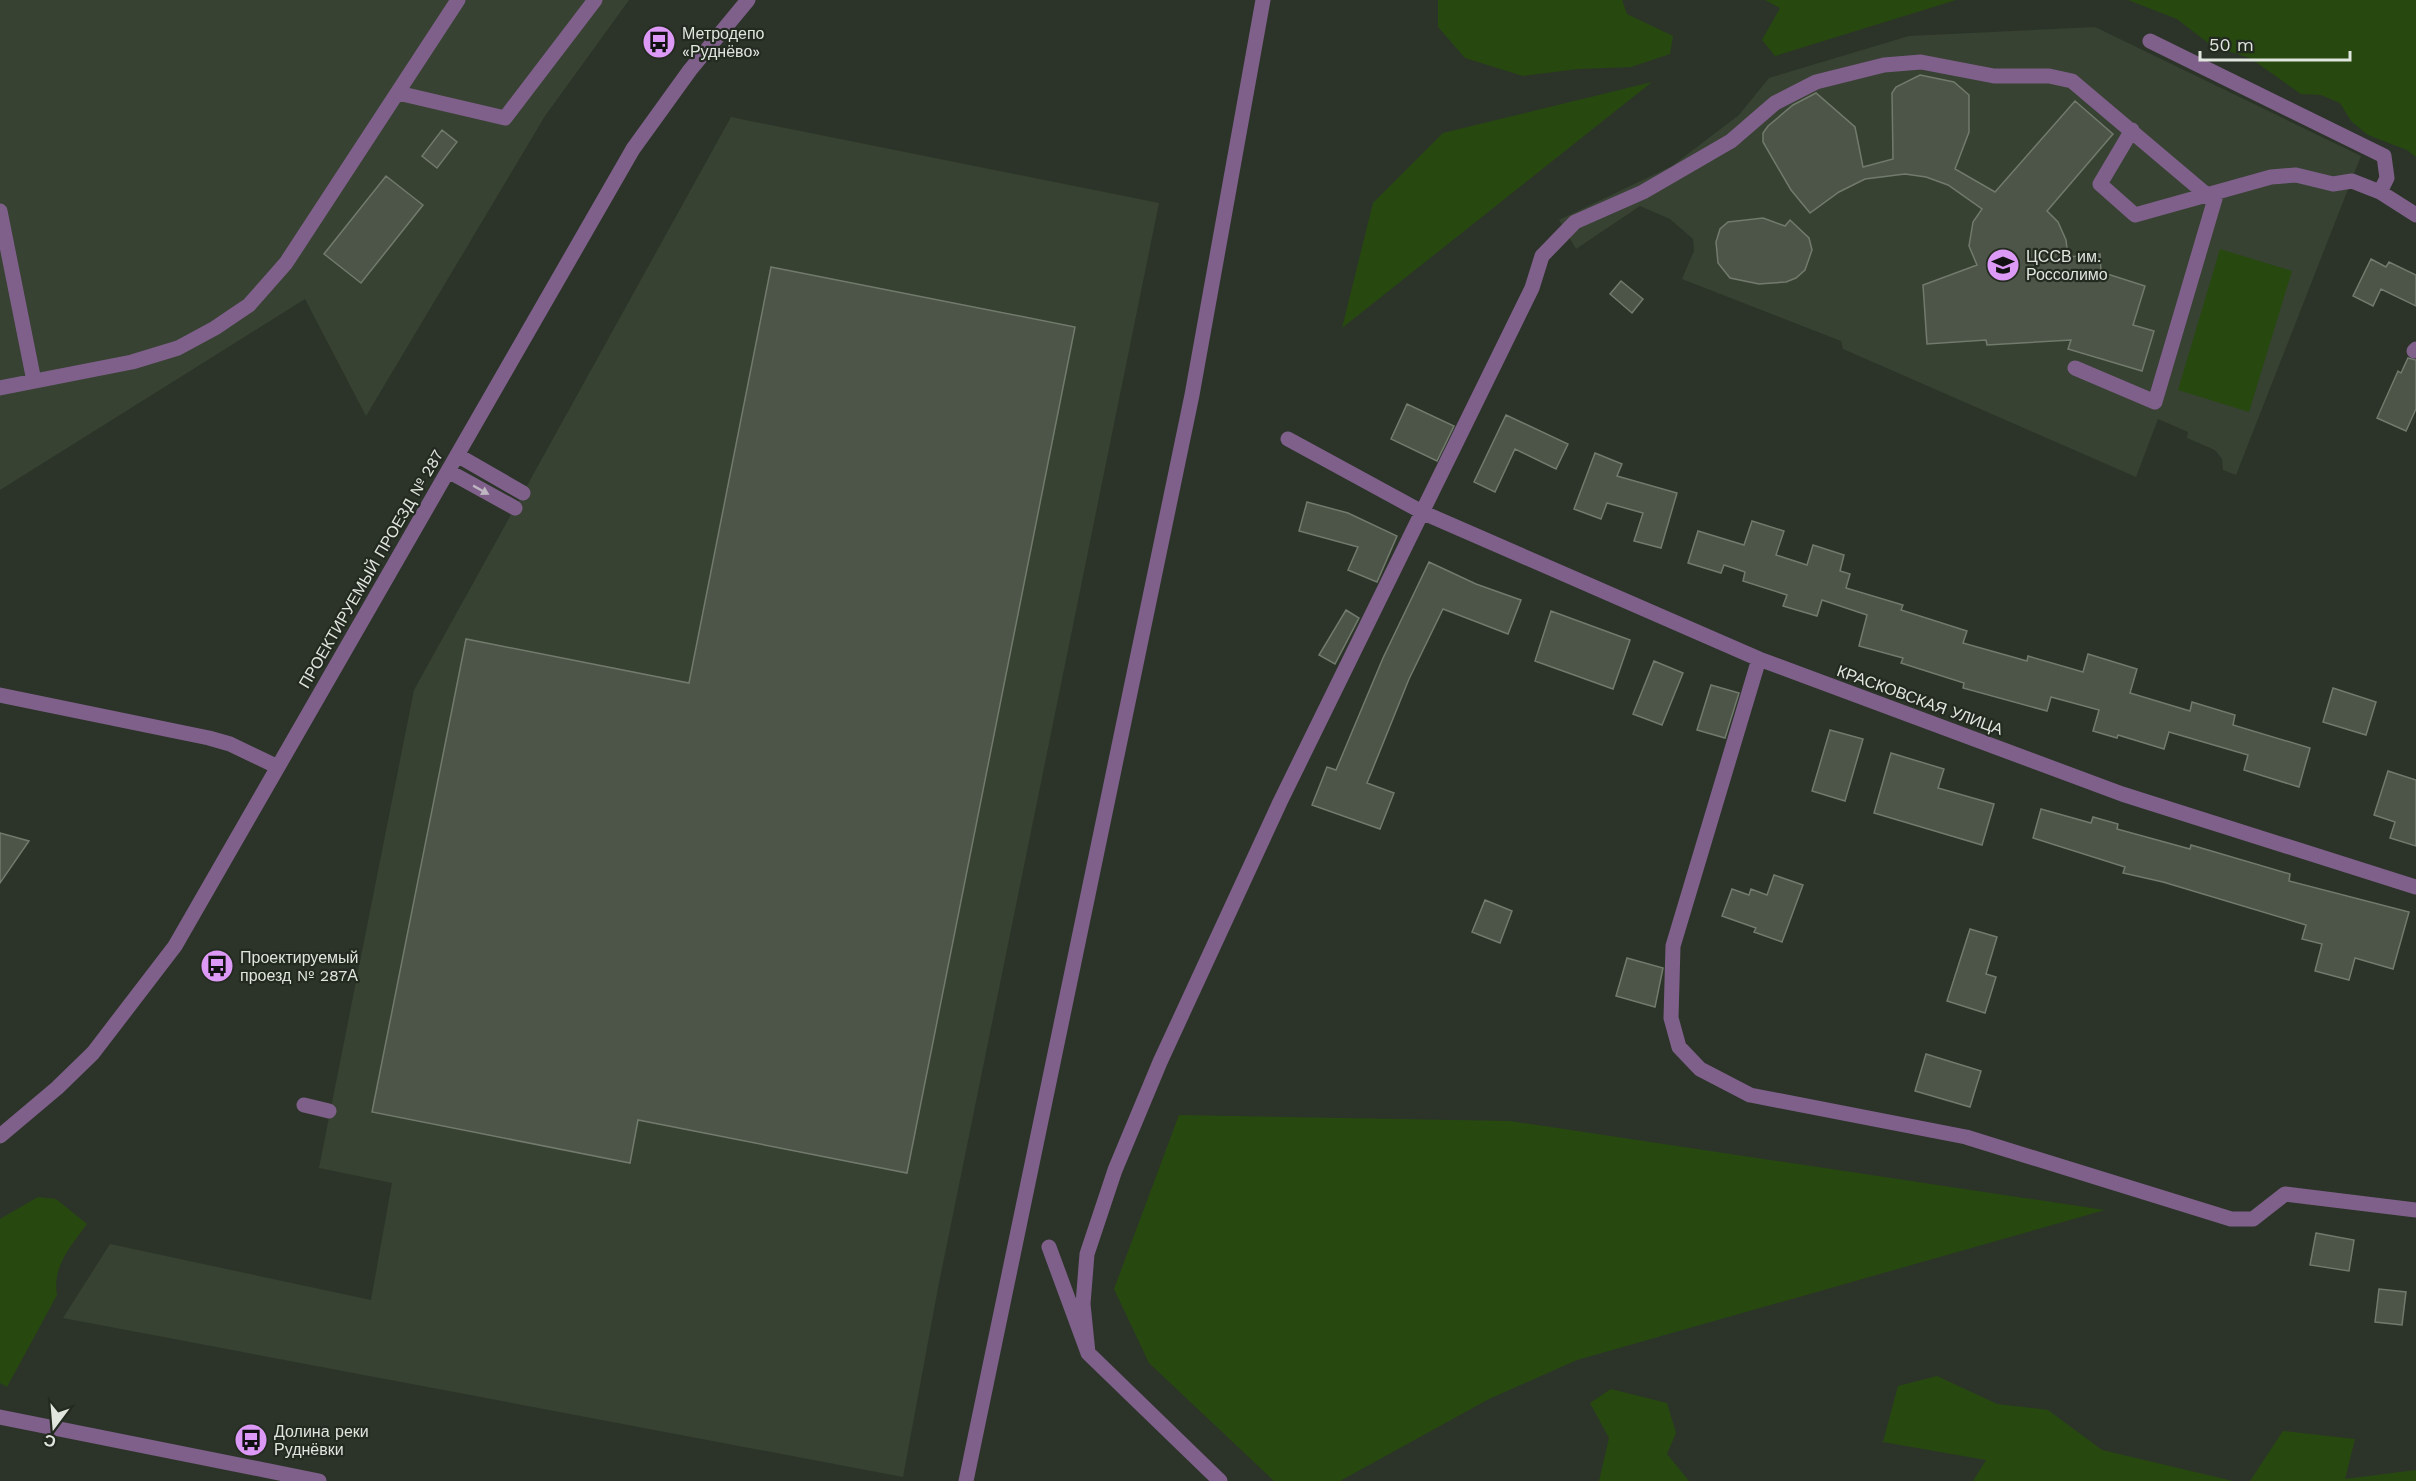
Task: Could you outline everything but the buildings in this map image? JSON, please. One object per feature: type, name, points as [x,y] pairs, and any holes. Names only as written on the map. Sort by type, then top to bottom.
[{"type":"street","points":[[0,388],[132,362],[178,348],[249,305],[286,263],[458,0]]},
{"type":"street","points":[[398,93],[505,118],[595,0]]},
{"type":"street","name":"ПРОЕКТИРУЕМЫЙ ПРОЕЗД № 287","points":[[0,1136],[57,1088],[93,1053],[175,946],[633,149],[690,70],[748,0]]},
{"type":"street","points":[[966,1481],[1192,395],[1263,0]]},
{"type":"street","points":[[2150,41],[2384,156],[2387,178],[2380,192]]},
{"type":"street","points":[[1088,1353],[1083,1304],[1087,1254],[1115,1170],[1160,1062],[1280,802],[1424,513],[1532,288],[1542,256],[1575,222],[1643,192],[1731,141],[1775,102],[1816,82],[1884,65],[1921,62],[1994,76],[2049,76],[2072,81],[2213,196]]},
{"type":"street","points":[[2132,130],[2100,184],[2135,215],[2213,196],[2271,177],[2296,175],[2333,184],[2352,181],[2380,192],[2416,214]]},
{"type":"street","points":[[2075,368],[2155,402],[2213,196]]},
{"type":"street","points":[[0,211],[34,381]]},
{"type":"street","name":"КРАСКОВСКАЯ УЛИЦА","points":[[1287,439],[1424,513],[1759,659],[2122,794],[2416,887]]},
{"type":"street","points":[[457,455],[523,494]]},
{"type":"street","points":[[448,471],[515,508]]},
{"type":"street","points":[[1759,659],[1673,946],[1671,1018],[1679,1047],[1700,1069],[1750,1095],[1966,1137],[2231,1219],[2253,1219],[2285,1194],[2416,1210]]},
{"type":"street","points":[[0,695],[209,738],[230,744],[278,767]]},
{"type":"street","points":[[304,1105],[329,1111]]},
{"type":"street","points":[[1049,1247],[1088,1353],[1220,1481]]},
{"type":"street","points":[[0,1417],[319,1481]]},
{"type":"shaded area","points":[[0,0],[629,0],[545,116],[366,416],[305,299],[0,490]]},
{"type":"shaded area","name":"ЦССВ им. Россолимо","points":[[2095,27],[2361,156],[2236,475],[2223,470],[2222,459],[2215,450],[2187,438],[2188,432],[2158,419],[2136,477],[1843,349],[1841,341],[1682,279],[1694,251],[1693,239],[1670,219],[1640,206],[1576,249],[1559,220],[1672,166],[1739,115],[1769,78],[1909,36]]},
{"type":"shaded area","points":[[731,117],[1159,203],[938,1288],[903,1477],[63,1318],[110,1244],[371,1300],[392,1183],[319,1168],[414,690]]},
{"type":"green space","points":[[1438,0],[1622,0],[1627,14],[1673,36],[1670,54],[1631,67],[1578,69],[1523,76],[1465,58],[1438,27]]},
{"type":"green space","points":[[1765,0],[1956,0],[1775,56],[1762,40],[1780,8]]},
{"type":"green space","points":[[2128,0],[2416,0],[2416,157],[2407,150],[2368,135],[2351,121],[2340,103],[2321,95],[2301,94],[2250,58],[2212,46],[2177,19]]},
{"type":"green space","points":[[1652,82],[1342,328],[1373,203],[1443,133]]},
{"type":"green space","points":[[2220,249],[2292,271],[2249,412],[2178,390]]},
{"type":"green space","points":[[1179,1115],[1510,1121],[2105,1210],[1577,1360],[1489,1399],[1340,1481],[1274,1481],[1149,1363],[1114,1289]]},
{"type":"green space","points":[[38,1197],[56,1199],[87,1224],[64,1257],[57,1275],[57,1295],[7,1387],[0,1383],[0,1219]]},
{"type":"green space","points":[[1937,1376],[1997,1404],[2048,1410],[2102,1450],[2233,1481],[1973,1481],[1986,1460],[1883,1442],[1898,1386]]},
{"type":"green space","points":[[1611,1389],[1667,1403],[1676,1433],[1667,1454],[1689,1481],[1599,1481],[1609,1438],[1590,1403]]},
{"type":"green space","points":[[2283,1431],[2355,1439],[2345,1479],[2416,1470],[2416,1481],[2250,1481]]},
{"type":"place","name":"Метродепо «Руднёво»","points":[[659,42]]},
{"type":"place","name":"ЦССВ им. Россолимо","points":[[2003,265]]},
{"type":"place","name":"Проектируемый проезд № 287А","points":[[217,966]]},
{"type":"place","name":"Долина реки Руднёвки","points":[[251,1440]]}]
